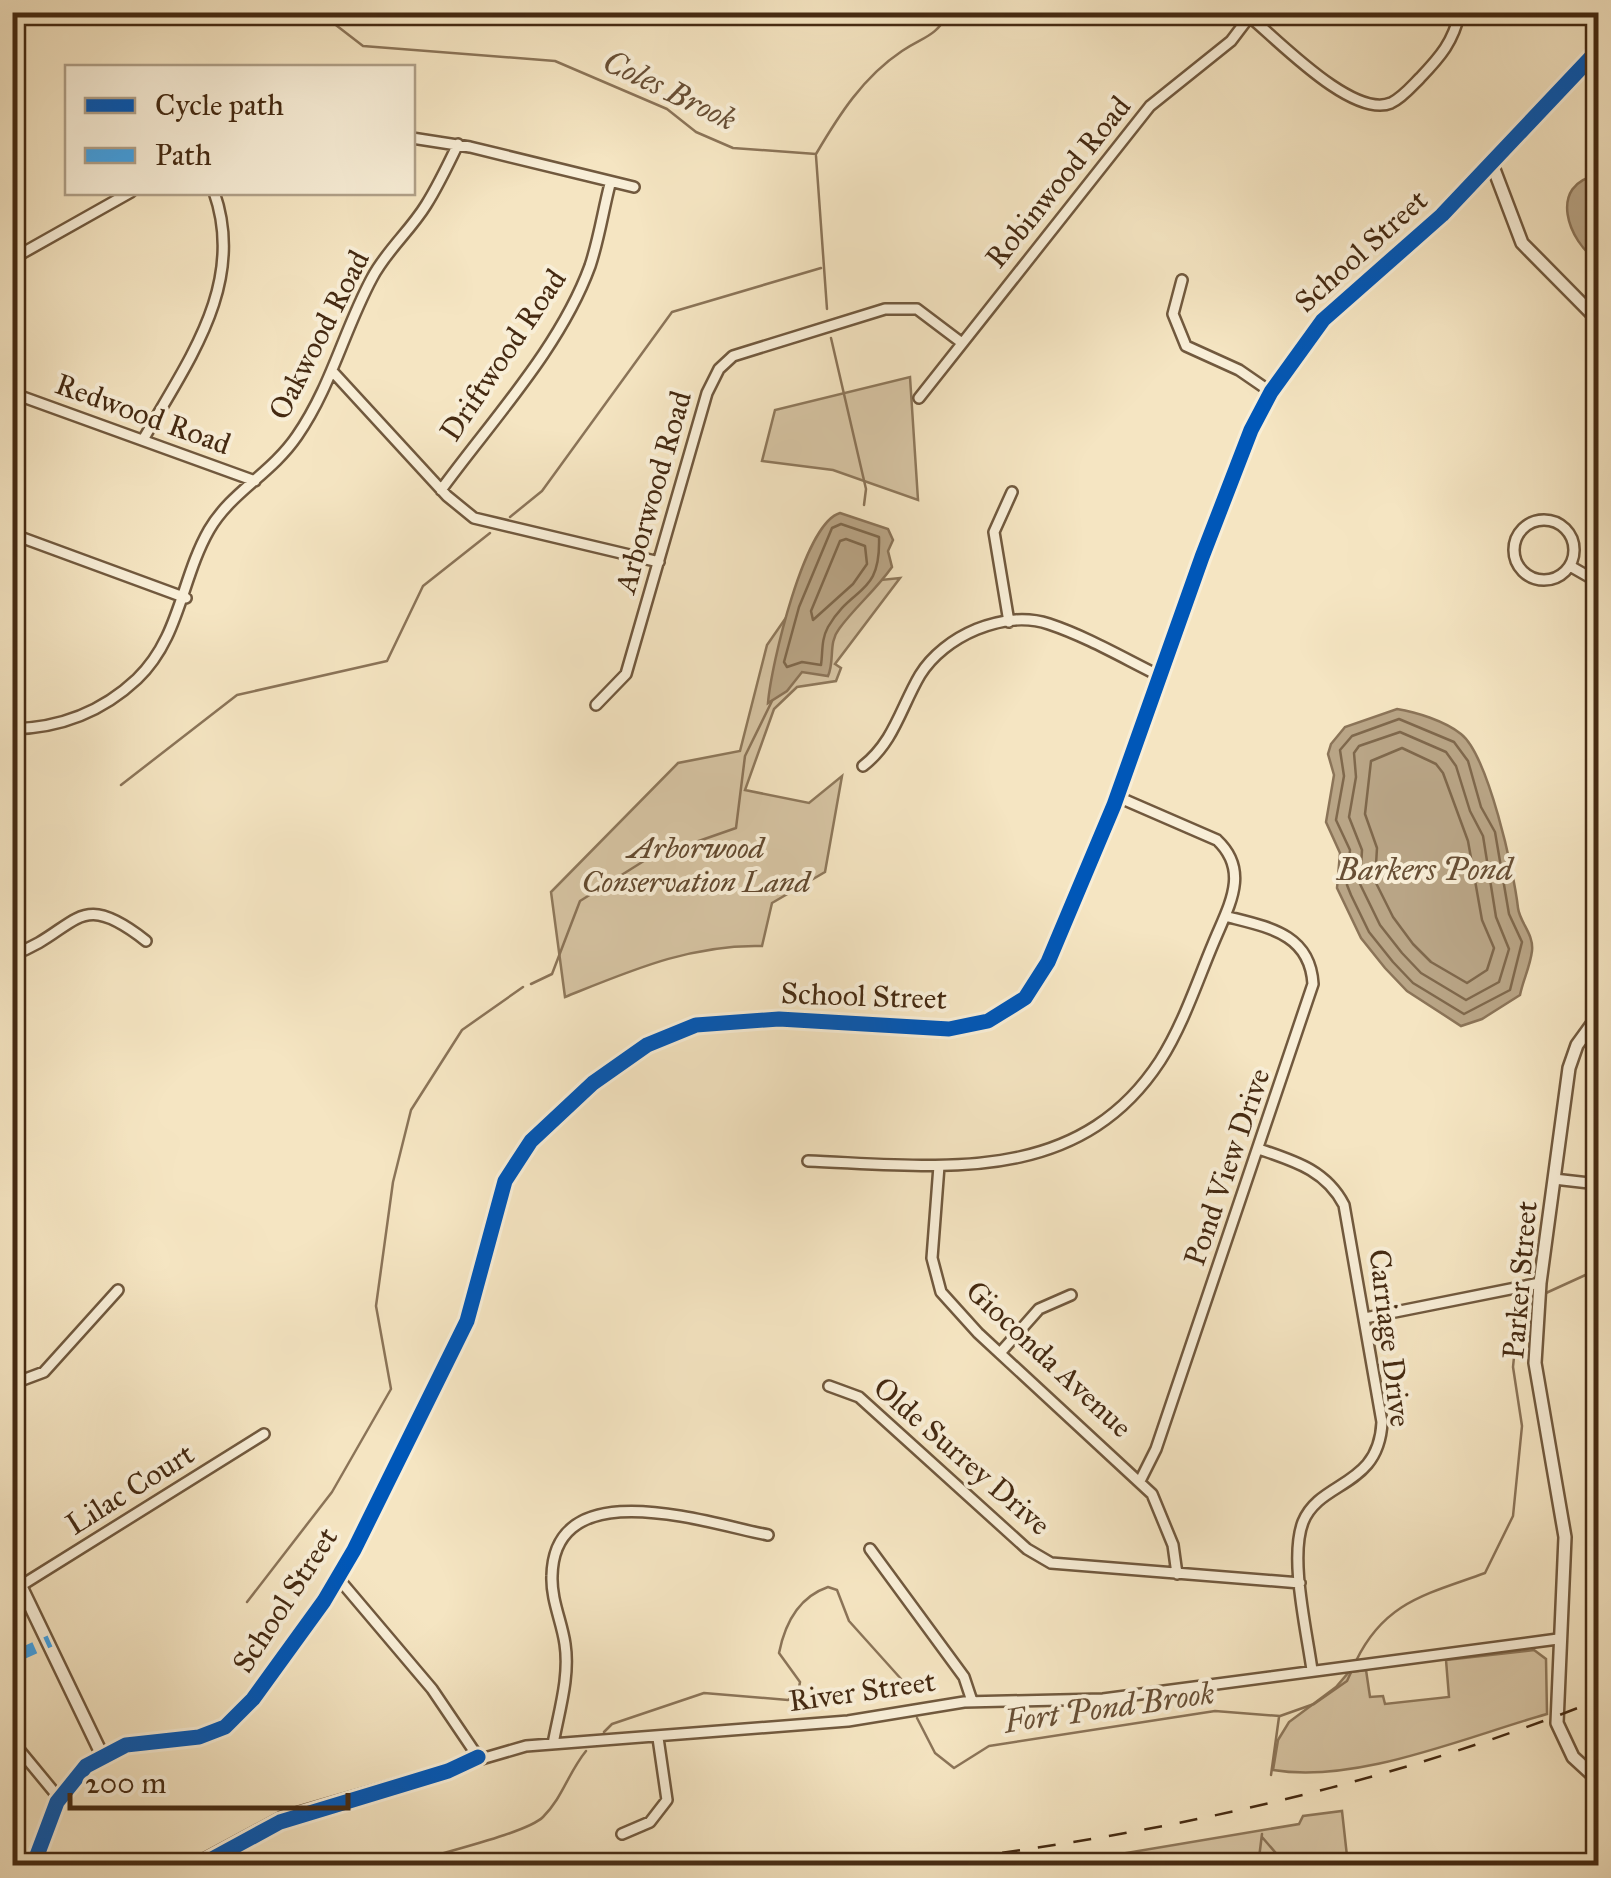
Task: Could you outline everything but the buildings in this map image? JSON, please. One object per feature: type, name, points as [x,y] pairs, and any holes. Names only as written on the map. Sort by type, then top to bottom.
[{"type":"street","points":[[1251,14],[1335,88],[1380,106],[1409,90],[1445,52],[1460,12]]},
{"type":"street","name":"Robinwood Road","points":[[919,398],[1150,106],[1231,40],[1251,14]]},
{"type":"street","name":"School Street","points":[[102,1754],[135,1743],[204,1736],[228,1724],[253,1699],[338,1578],[467,1321],[495,1207],[530,1140],[622,1061],[660,1038],[696,1025],[779,1020],[949,1029],[1002,1015],[1025,998],[1041,977],[1118,796],[1220,509],[1271,392],[1323,320],[1428,229],[1598,50]]},
{"type":"street","points":[[415,138],[458,144],[634,187]]},
{"type":"street","name":"Oakwood Road","points":[[12,729],[64,723],[110,701],[154,659],[186,598],[210,528],[226,506],[275,466],[300,432],[333,372],[358,304],[376,269],[426,206],[458,144]]},
{"type":"street","points":[[1492,164],[1522,243],[1598,320]]},
{"type":"street","name":"Driftwood Road","points":[[441,490],[542,351],[576,296],[590,267],[610,184]]},
{"type":"street","points":[[12,260],[126,195]]},
{"type":"street","points":[[143,440],[202,334],[222,286],[225,236],[215,195]]},
{"type":"street","points":[[1182,280],[1173,314],[1186,346],[1240,370],[1271,392]]},
{"type":"street","name":"Arborwood Road","points":[[596,705],[614,692],[626,674],[710,385],[733,356],[901,306],[923,312],[962,342]]},
{"type":"street","points":[[333,372],[467,514],[492,525],[658,562]]},
{"type":"street","name":"Redwood Road","points":[[12,393],[256,482]]},
{"type":"street","points":[[1010,622],[994,532],[1012,492]]},
{"type":"street","points":[[1536,521],[1559,524],[1574,542],[1570,566],[1555,578],[1532,577],[1516,560],[1518,536],[1536,521]]},
{"type":"street","points":[[12,534],[186,598]]},
{"type":"street","points":[[1570,566],[1598,582]]},
{"type":"street","points":[[864,766],[892,736],[914,686],[934,657],[961,636],[1010,622],[1046,622],[1162,677]]},
{"type":"street","points":[[808,1160],[977,1166],[1036,1155],[1079,1135],[1114,1111],[1162,1057],[1225,916],[1236,874],[1227,850],[1210,836],[1118,796]]},
{"type":"street","points":[[12,955],[36,947],[71,920],[96,913],[110,915],[146,941]]},
{"type":"street","name":"Pond View Drive","points":[[1140,1481],[1156,1449],[1312,995],[1313,974],[1308,954],[1294,940],[1225,916]]},
{"type":"street","name":"Parker Street","points":[[1598,1016],[1570,1060],[1540,1284],[1538,1396],[1565,1536],[1556,1707],[1560,1734],[1573,1757],[1598,1780]]},
{"type":"street","name":"Carriage Drive","points":[[1259,1149],[1315,1171],[1340,1196],[1350,1224],[1382,1422],[1380,1442],[1363,1470],[1304,1520],[1300,1583],[1312,1670]]},
{"type":"street","name":"Gioconda Avenue","points":[[939,1166],[932,1246],[937,1283],[954,1309],[1140,1481],[1160,1510],[1177,1574]]},
{"type":"street","points":[[1554,1179],[1598,1184]]},
{"type":"street","points":[[1366,1318],[1540,1284]]},
{"type":"street","points":[[12,1384],[44,1372],[118,1290]]},
{"type":"street","points":[[1000,1353],[1040,1310],[1071,1296]]},
{"type":"street","name":"Olde Surrey Drive","points":[[829,1386],[854,1393],[1043,1560],[1300,1583]]},
{"type":"street","name":"Lilac Court","points":[[22,1585],[264,1434]]},
{"type":"street","points":[[553,1744],[566,1661],[552,1569],[566,1537],[597,1514],[630,1509],[768,1535]]},
{"type":"street","points":[[870,1549],[964,1677],[972,1701]]},
{"type":"street","points":[[12,1568],[102,1754],[80,1771],[60,1798],[33,1866]]},
{"type":"street","points":[[338,1578],[432,1688],[478,1758]]},
{"type":"street","name":"River Street","points":[[191,1866],[282,1817],[478,1758],[553,1744],[848,1722],[972,1701],[1079,1702],[1558,1640]]},
{"type":"street","points":[[622,1834],[650,1822],[666,1800],[658,1738]]},
{"type":"street","points":[[12,1740],[60,1798]]},
{"type":"green space","points":[[910,377],[918,500],[833,470],[762,461],[775,410]]},
{"type":"green space","name":"Arborwood Conservation Land","points":[[835,547],[881,580],[900,578],[835,664],[841,668],[836,681],[797,687],[774,709],[745,790],[809,803],[842,776],[825,872],[772,903],[762,946],[686,954],[565,997],[551,892],[678,763],[740,751],[767,645]]},
{"type":"green space","points":[[1534,1650],[1546,1659],[1547,1714],[1375,1764],[1306,1773],[1273,1770],[1278,1740],[1289,1722],[1336,1687],[1349,1672],[1366,1670],[1370,1697],[1383,1696],[1385,1704],[1449,1697],[1446,1660]]},
{"type":"green space","points":[[1342,1811],[1348,1865],[1055,1865],[1299,1824],[1303,1816]]},
{"type":"water","points":[[1598,175],[1598,261],[1571,228],[1568,201],[1582,180]]},
{"type":"water","points":[[840,513],[888,529],[893,540],[888,551],[892,567],[836,634],[828,676],[802,672],[787,691],[768,703],[775,659],[802,568],[827,523]]},
{"type":"water","name":"Barkers Pond","points":[[1397,709],[1447,725],[1471,746],[1490,789],[1519,913],[1531,939],[1531,957],[1520,995],[1482,1019],[1461,1026],[1407,991],[1385,968],[1361,938],[1337,888],[1340,853],[1326,822],[1334,775],[1328,754],[1331,744],[1345,727]]},
{"type":"waterway","name":"Coles Brook","points":[[319,12],[363,46],[555,61],[667,109],[696,132],[733,148],[816,154],[864,85],[888,61],[934,32],[950,12]]},
{"type":"waterway","points":[[816,156],[827,309]]},
{"type":"waterway","points":[[510,517],[542,491],[672,312],[821,268]]},
{"type":"waterway","points":[[831,338],[866,489],[864,505]]},
{"type":"waterway","points":[[121,785],[237,695],[387,661],[423,586],[490,533]]},
{"type":"waterway","points":[[531,984],[552,974],[580,901],[647,859],[736,828],[745,756],[772,701]]},
{"type":"waterway","points":[[247,1602],[332,1492],[391,1389],[376,1306],[393,1182],[411,1110],[462,1030],[523,987]]},
{"type":"waterway","name":"Fort Pond Brook","points":[[1546,1293],[1592,1272],[1598,1273]]},
{"type":"waterway","name":"Fort Pond Brook","points":[[1356,1661],[1380,1625],[1395,1612],[1427,1594],[1485,1573],[1513,1516],[1522,1426],[1513,1367],[1517,1327],[1529,1306]]},
{"type":"waterway","name":"Fort Pond Brook","points":[[604,1732],[612,1724],[704,1693],[788,1700],[798,1693],[800,1682],[779,1653],[785,1631],[801,1604],[828,1587],[837,1590],[849,1621],[902,1680],[910,1696]]},
{"type":"waterway","name":"Fort Pond Brook","points":[[917,1718],[935,1753],[954,1768],[989,1746],[1215,1711],[1280,1716],[1314,1704],[1347,1681],[1353,1668]]},
{"type":"waterway","points":[[1271,1775],[1279,1717]]},
{"type":"waterway","name":"Fort Pond Brook","points":[[401,1866],[533,1824],[550,1809],[586,1751]]},
{"type":"waterway","points":[[1258,1866],[1262,1834]]},
{"type":"waterway","points":[[1262,1837],[1287,1866]]},
{"type":"railway","points":[[895,1866],[1075,1842],[1252,1807],[1427,1760],[1598,1700]]},
{"type":"marked path","points":[[12,1658],[50,1641]]},
{"type":"cycle path","points":[[33,1866],[57,1802],[86,1766],[126,1745],[199,1737],[225,1727],[253,1699],[324,1601],[354,1550],[467,1321],[505,1181],[531,1141],[593,1083],[647,1045],[696,1025],[779,1019],[949,1029],[988,1021],[1025,998],[1048,962],[1114,805],[1202,557],[1251,430],[1271,392],[1323,320],[1442,215],[1598,50]]},
{"type":"cycle path","points":[[199,1866],[280,1822],[448,1771],[478,1757]]}]
